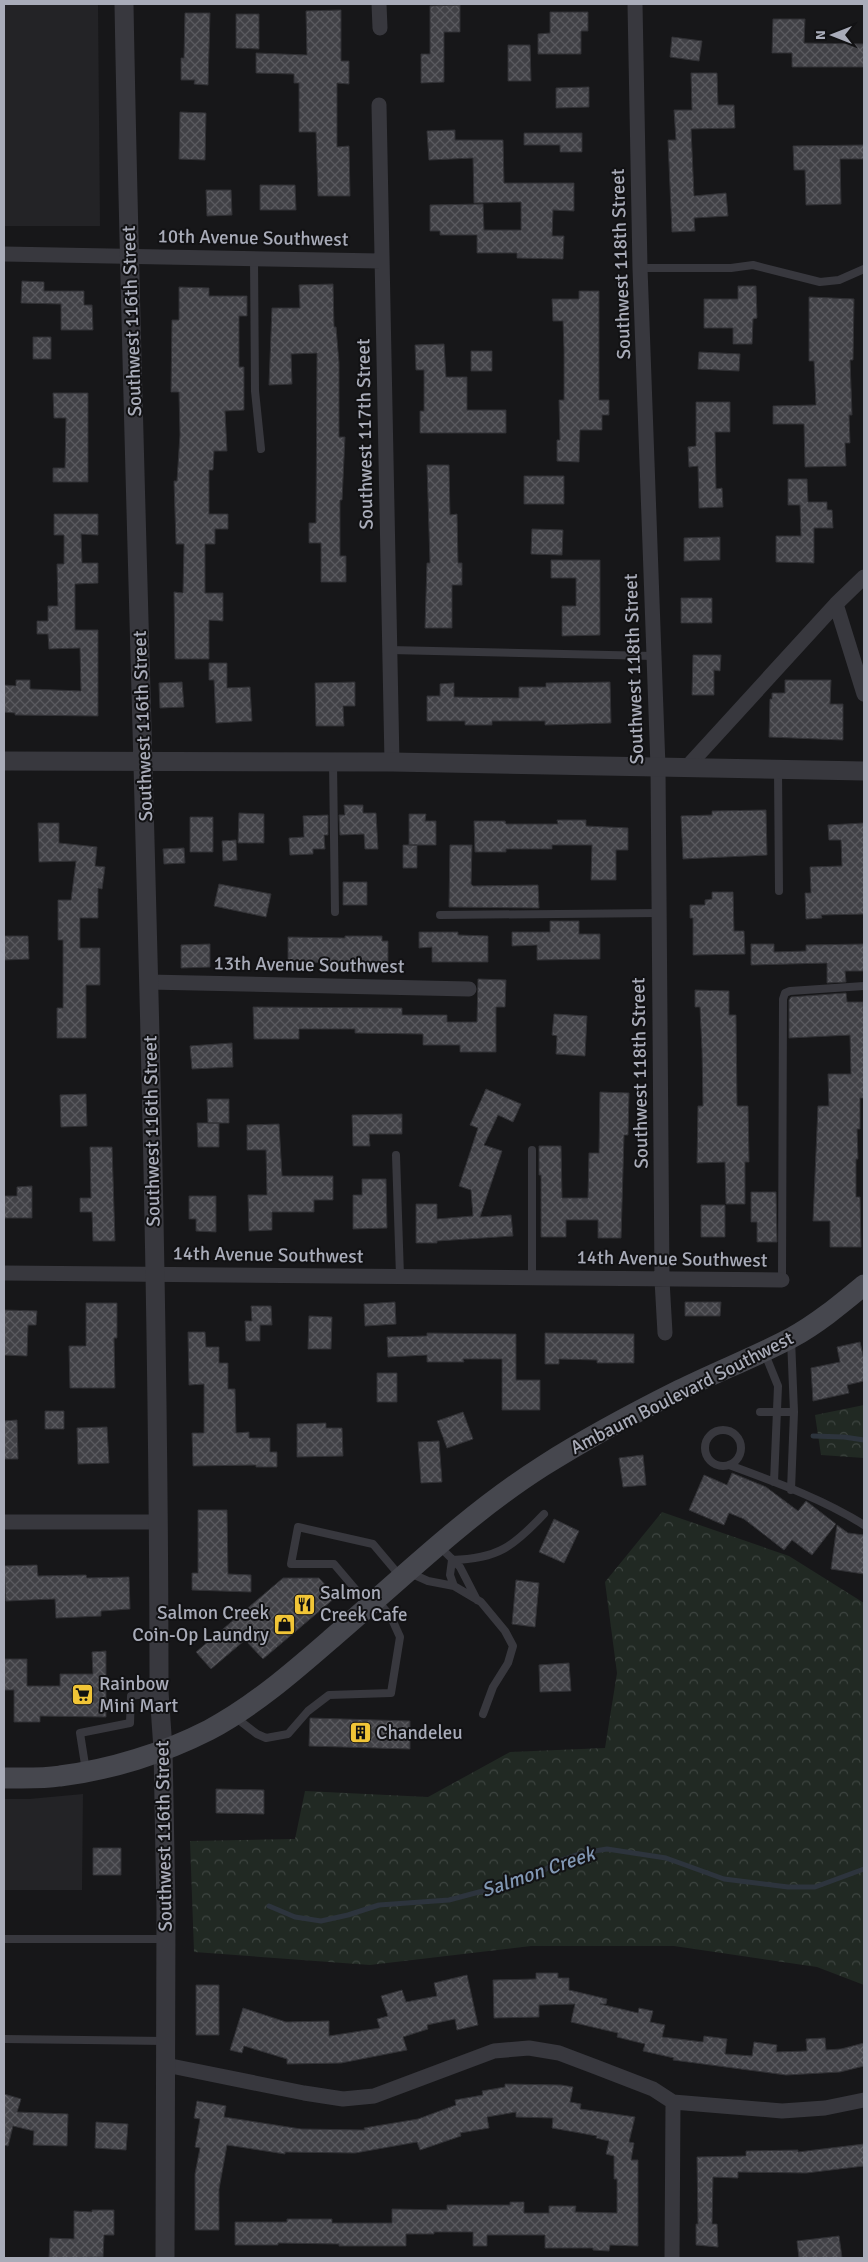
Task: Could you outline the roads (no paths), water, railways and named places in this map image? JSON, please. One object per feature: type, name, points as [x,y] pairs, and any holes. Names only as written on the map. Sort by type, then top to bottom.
[{"type":"main road","name":"Ambaum Boulevard Southwest","points":[[4,1778],[58,1777],[132,1760],[188,1740],[233,1715],[290,1675],[405,1575],[445,1553],[464,1522],[516,1484],[569,1449],[680,1390],[791,1338],[829,1314],[864,1284]]},
{"type":"street","name":"Southwest 116th Street","points":[[124,4],[145,762],[155,1274],[159,1692],[163,1749],[166,1939],[165,2258]]},
{"type":"street","points":[[379,4],[380,28]]},
{"type":"street","name":"Southwest 118th Street","points":[[635,4],[640,268],[658,767],[662,1280],[665,1333]]},
{"type":"street","name":"Southwest 117th Street","points":[[379,105],[392,762]]},
{"type":"street","name":"10th Avenue Southwest","points":[[4,254],[381,261]]},
{"type":"street","points":[[687,767],[836,604],[864,577]]},
{"type":"street","points":[[836,604],[864,694]]},
{"type":"street","points":[[4,761],[392,762],[864,770]]},
{"type":"street","name":"13th Avenue Southwest","points":[[148,982],[469,989]]},
{"type":"street","name":"14th Avenue Southwest","points":[[4,1273],[782,1280]]},
{"type":"street","points":[[4,1522],[157,1522]]},
{"type":"street","points":[[166,2065],[342,2099],[374,2096],[494,2051],[529,2048],[559,2053],[653,2089],[673,2102],[782,2111],[825,2108],[864,2100]]},
{"type":"street","points":[[672,2258],[673,2102]]},
{"type":"lane","points":[[254,258],[255,391],[261,449]]},
{"type":"lane","points":[[640,268],[731,268],[753,265],[820,282],[839,280],[864,269]]},
{"type":"lane","points":[[390,650],[654,656]]},
{"type":"lane","points":[[333,762],[335,912]]},
{"type":"lane","points":[[778,768],[779,892]]},
{"type":"lane","points":[[440,915],[659,913]]},
{"type":"lane","points":[[782,1280],[783,999],[786,993],[790,991],[864,986]]},
{"type":"lane","points":[[532,1150],[532,1277]]},
{"type":"lane","points":[[396,1154],[400,1276]]},
{"type":"lane","points":[[791,1338],[794,1412],[791,1490]]},
{"type":"lane","points":[[764,1351],[778,1386],[774,1482]]},
{"type":"lane","points":[[760,1412],[794,1412]]},
{"type":"lane","points":[[729,1465],[735,1462],[741,1451],[738,1439],[728,1432],[716,1432],[708,1439],[706,1444],[706,1455],[713,1464],[729,1465],[774,1482],[844,1512],[864,1525]]},
{"type":"lane","points":[[445,1553],[482,1558],[506,1549],[526,1534],[544,1514]]},
{"type":"lane","points":[[233,1715],[257,1734],[266,1738],[288,1734],[308,1711],[329,1695],[392,1693],[400,1637],[391,1616],[374,1603],[334,1564],[291,1564],[298,1527],[373,1544],[405,1575],[454,1586],[477,1600]]},
{"type":"lane","points":[[445,1553],[454,1586]]},
{"type":"lane","points":[[445,1553],[460,1567],[477,1600],[505,1631],[513,1646],[508,1663],[493,1687],[483,1714]]},
{"type":"lane","points":[[86,1771],[80,1733],[130,1723],[131,1696],[159,1692]]},
{"type":"lane","points":[[4,1939],[166,1939]]},
{"type":"lane","points":[[4,2039],[166,2041]]},
{"type":"waterway","points":[[813,1436],[864,1440]]},
{"type":"waterway","name":"Salmon Creek","points":[[269,1906],[295,1917],[321,1921],[379,1905],[449,1900],[536,1876],[556,1862],[582,1853],[607,1849],[666,1858],[724,1879],[788,1887],[815,1887],[864,1869]]},
{"type":"place","name":"Salmon Creek Cafe","points":[[304,1604]]},
{"type":"place","name":"Salmon Creek Coin-Op Laundry","points":[[285,1624]]},
{"type":"place","name":"Rainbow Mini Mart","points":[[83,1695]]},
{"type":"place","name":"Chandeleu","points":[[360,1733]]}]
